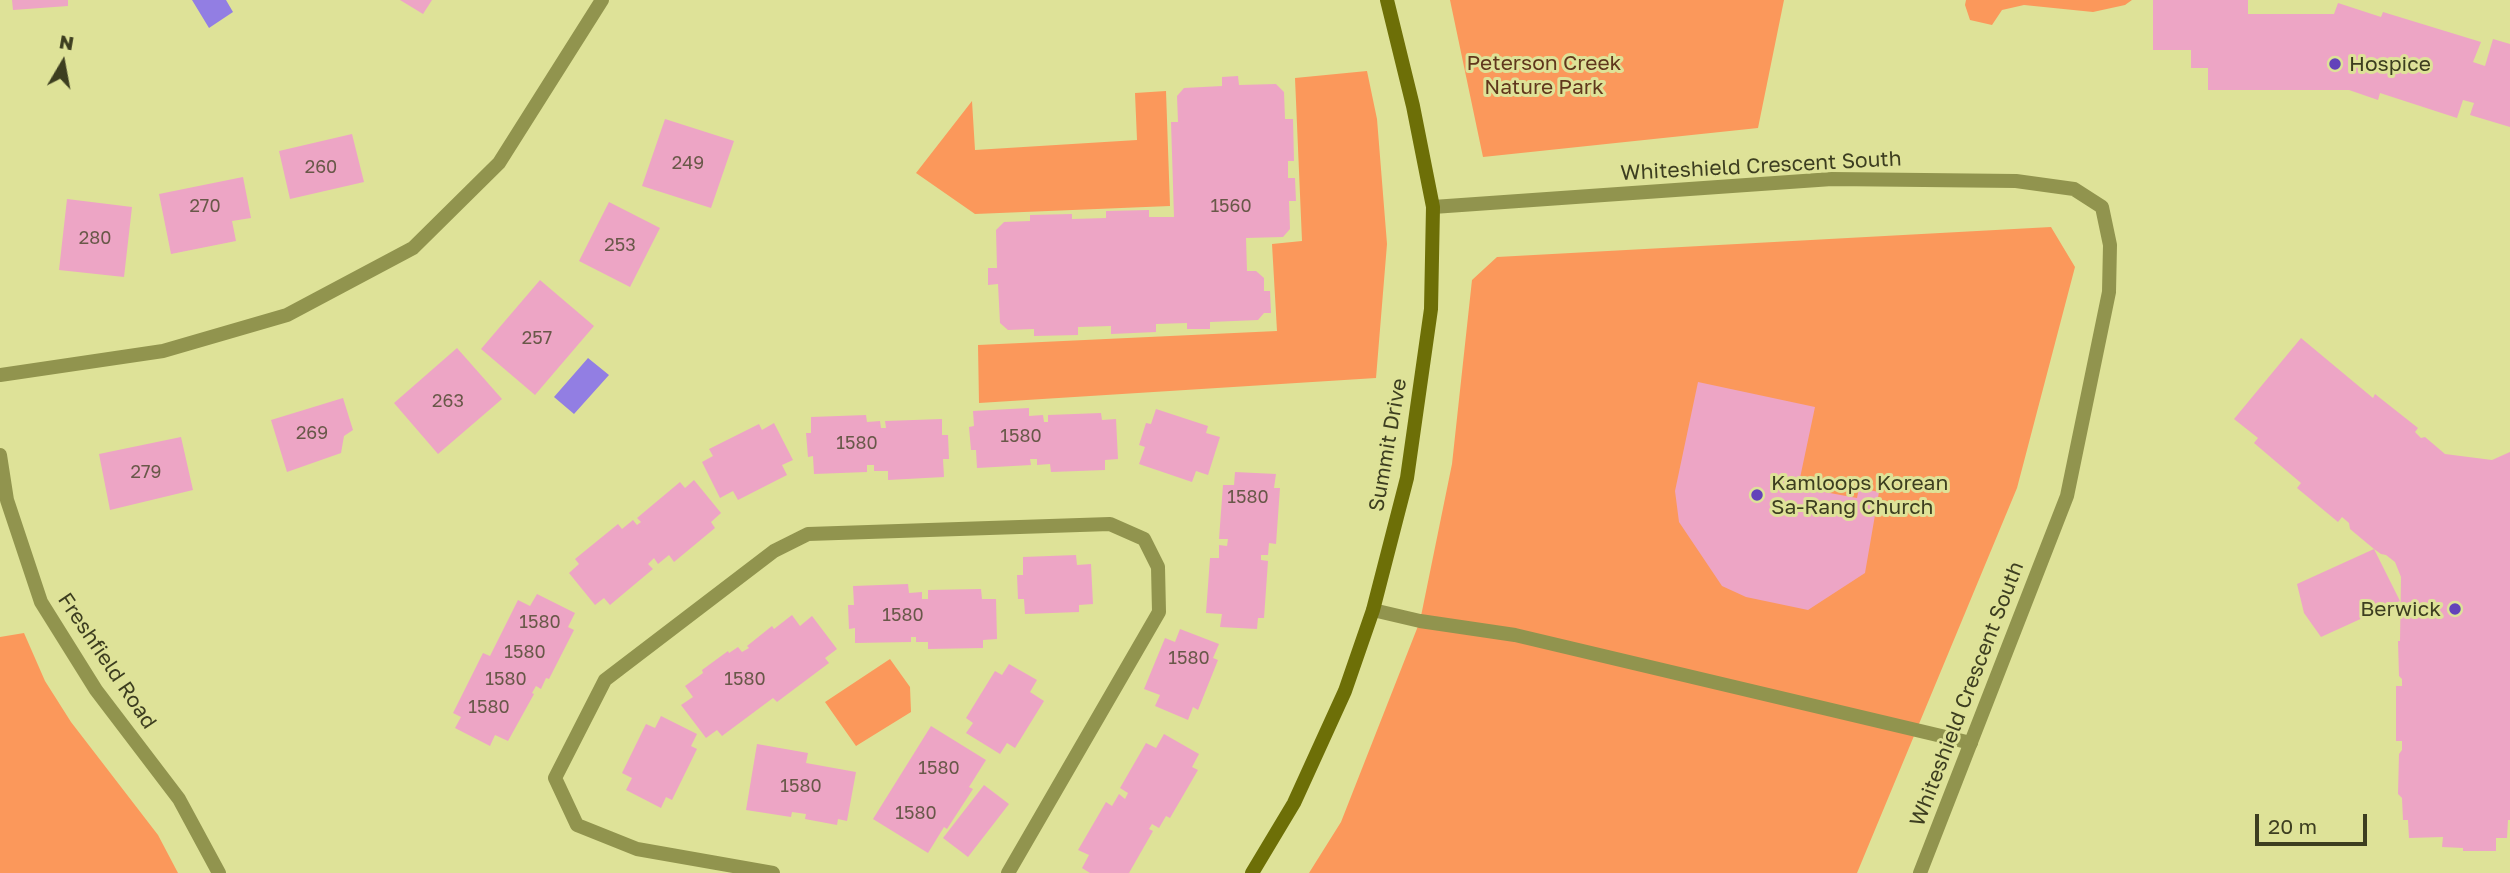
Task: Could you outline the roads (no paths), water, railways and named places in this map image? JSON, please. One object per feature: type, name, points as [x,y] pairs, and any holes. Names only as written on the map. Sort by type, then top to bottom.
[{"type":"main road","name":"Summit Drive","points":[[1252,873],[1294,803],[1345,691],[1373,610],[1407,478],[1431,309],[1433,207],[1413,106],[1387,0]]},
{"type":"street","points":[[0,375],[163,351],[287,315],[413,247],[499,163],[601,0]]},
{"type":"street","name":"Whiteshield Crescent South","points":[[1433,207],[1832,179],[2016,181],[2074,189],[2102,207],[2110,245],[2109,292],[2067,496],[1920,873]]},
{"type":"street","name":"Freshfield Road","points":[[0,455],[7,500],[41,602],[96,691],[179,799],[219,873]]},
{"type":"street","points":[[773,873],[637,849],[577,825],[555,778],[605,680],[774,551],[808,534],[1110,524],[1144,539],[1158,567],[1159,612],[1008,873]]},
{"type":"street","points":[[1373,610],[1420,621],[1515,635],[1971,743]]},
{"type":"place","name":"Hospice","points":[[2335,64]]},
{"type":"place","name":"Kamloops Korean Sa-Rang Church","points":[[1757,495]]},
{"type":"place","name":"Berwick","points":[[2455,609]]},
{"type":"park label","name":"Peterson Creek Nature Park","points":[[1544,75]]}]
